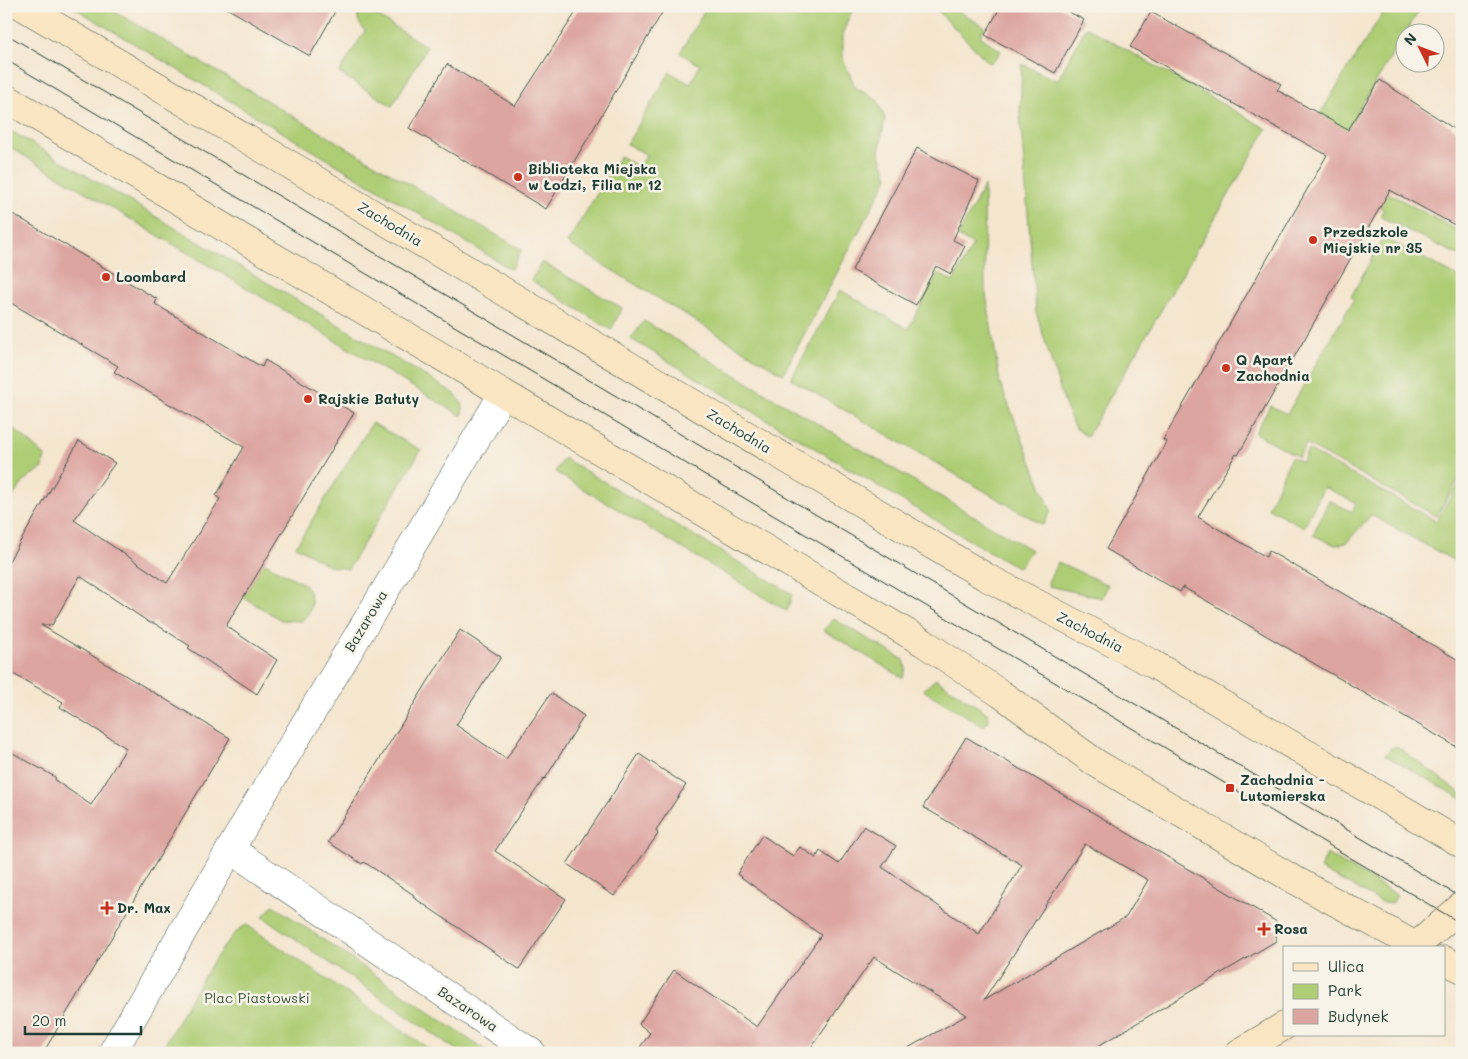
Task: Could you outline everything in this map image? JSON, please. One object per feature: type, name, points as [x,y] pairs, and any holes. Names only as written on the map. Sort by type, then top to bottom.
[{"type":"main road","name":"Zachodnia","points":[[22,6],[986,578],[1153,664],[1462,844]]},
{"type":"main road","points":[[6,98],[924,643],[984,683],[1096,764],[1291,878],[1415,946]]},
{"type":"main road","points":[[1418,946],[1462,906]]},
{"type":"main road","points":[[1446,961],[1462,969]]},
{"type":"main road","points":[[1239,1053],[1283,1027]]},
{"type":"street","name":"Bazarowa","points":[[112,1053],[230,849],[503,394]]},
{"type":"street","name":"Bazarowa","points":[[230,849],[532,1053]]},
{"type":"green space","points":[[71,6],[105,6],[522,250],[511,269]]},
{"type":"green space","points":[[361,6],[427,47],[392,106],[339,73],[365,31],[358,19]]},
{"type":"green space","points":[[707,6],[854,6],[843,32],[843,59],[855,87],[878,101],[885,119],[879,151],[888,177],[783,374],[567,243],[620,156],[638,167],[647,155],[627,144],[670,72],[690,84],[700,65],[680,53]]},
{"type":"green space","points":[[933,6],[950,6],[985,27],[980,36],[1001,51],[994,61],[989,63]]},
{"type":"green space","points":[[1387,6],[1422,6],[1412,22],[1396,22],[1396,49],[1332,154],[1305,138]]},
{"type":"green space","points":[[1086,27],[1267,129],[1087,437],[1074,427],[1064,402],[1036,312],[1020,114],[1022,64],[1057,81]]},
{"type":"green space","points":[[6,128],[454,393],[463,405],[462,416],[6,145]]},
{"type":"green space","points":[[1372,184],[1462,233],[1462,257],[1381,217],[1383,209],[1365,198]]},
{"type":"green space","points":[[984,186],[985,288],[1000,383],[1051,511],[1043,525],[791,379],[840,290],[908,329],[938,273],[953,282],[973,245],[958,236]]},
{"type":"green space","points":[[1383,237],[1462,279],[1462,474],[1436,516],[1306,444],[1299,457],[1255,433],[1270,406],[1287,414],[1354,299],[1351,297]]},
{"type":"green space","points":[[542,262],[622,308],[611,330],[531,280]]},
{"type":"green space","points":[[644,321],[1031,550],[1021,565],[1017,567],[969,540],[631,339]]},
{"type":"green space","points":[[6,402],[9,404],[9,424],[45,456],[43,468],[28,477],[8,502]]},
{"type":"green space","points":[[372,423],[421,450],[348,569],[329,566],[296,546]]},
{"type":"green space","points":[[1308,450],[1436,521],[1462,478],[1462,565],[1371,515],[1346,543],[1335,545],[1313,535],[1329,500],[1352,512],[1356,503],[1324,487],[1304,527],[1268,508],[1291,457],[1302,462]]},
{"type":"green space","points":[[564,458],[792,594],[787,611],[555,472]]},
{"type":"green space","points":[[263,562],[304,584],[310,593],[311,608],[302,621],[281,620],[243,597]]},
{"type":"green space","points":[[1058,562],[1108,585],[1102,598],[1049,586],[1048,582]]},
{"type":"green space","points":[[834,619],[904,660],[906,668],[903,678],[823,630]]},
{"type":"green space","points":[[936,679],[987,713],[988,720],[984,727],[923,690]]},
{"type":"green space","points":[[1393,747],[1398,747],[1462,794],[1462,799],[1385,755]]},
{"type":"green space","points":[[1327,854],[1397,895],[1392,904],[1383,903],[1320,869]]},
{"type":"green space","points":[[273,905],[489,1053],[461,1053],[263,917]]},
{"type":"green space","name":"Plac Piastowski","points":[[247,925],[435,1053],[160,1053],[213,961],[238,931]]},
{"type":"building","points":[[223,6],[338,6],[310,56]]},
{"type":"building","points":[[580,6],[666,6],[546,209],[409,128],[447,64],[515,106]]},
{"type":"building","points":[[1001,6],[1058,6],[1084,20],[1055,73],[985,35]]},
{"type":"building","points":[[1151,12],[1281,84],[1277,90],[1348,130],[1380,80],[1462,134],[1462,229],[1390,190],[1238,455],[1236,454],[1198,517],[1266,557],[1269,551],[1462,662],[1462,750],[1183,587],[1180,592],[1106,549],[1167,442],[1163,440],[1327,155],[1130,47]]},
{"type":"building","points":[[917,148],[979,181],[953,240],[965,246],[951,274],[936,266],[916,305],[852,270]]},
{"type":"building","points":[[6,210],[157,299],[155,304],[262,367],[265,360],[354,413],[226,626],[277,660],[257,694],[188,648],[190,646],[154,623],[150,623],[80,576],[52,625],[41,625],[230,738],[43,1053],[6,1053],[6,749],[55,777],[56,781],[91,805],[126,748],[60,707],[63,702],[6,670],[6,566],[79,441],[115,463],[74,520],[167,583],[220,499],[216,496],[244,447],[114,372],[118,366],[6,300]]},
{"type":"building","points":[[460,630],[501,657],[456,725],[506,759],[551,693],[584,716],[545,779],[495,851],[566,899],[519,969],[413,897],[414,895],[364,862],[362,864],[328,842]]},
{"type":"building","points":[[966,737],[1277,922],[1276,941],[1086,1053],[899,1053],[967,1015],[874,957],[807,1053],[636,1053],[650,1033],[639,1024],[674,970],[757,1027],[821,935],[737,874],[762,835],[793,856],[800,847],[816,858],[820,851],[839,864],[864,826],[896,846],[882,867],[979,934],[1022,865],[923,807]],"holes":[[[1085,844],[1148,880],[1126,917],[984,1000]]]},
{"type":"building","points":[[639,754],[686,785],[656,830],[658,834],[614,896],[567,864]]},
{"type":"tram line","points":[[6,34],[1462,898]]},
{"type":"tram line","points":[[6,60],[1462,924]]},
{"type":"place","name":"Biblioteka Miejska w Łodzi, Filia nr 12","points":[[518,177]]},
{"type":"place","name":"Przedszkole Miejskie nr 35","points":[[1313,240]]},
{"type":"place","name":"Loombard","points":[[106,277]]},
{"type":"place","name":"Q Apart Zachodnia","points":[[1226,368]]},
{"type":"place","name":"Rajskie Bałuty","points":[[308,399]]},
{"type":"place","name":"Zachodnia - Lutomierska","points":[[1230,788]]},
{"type":"place","name":"Dr. Max","points":[[107,908]]},
{"type":"place","name":"Rosa","points":[[1264,929]]}]
